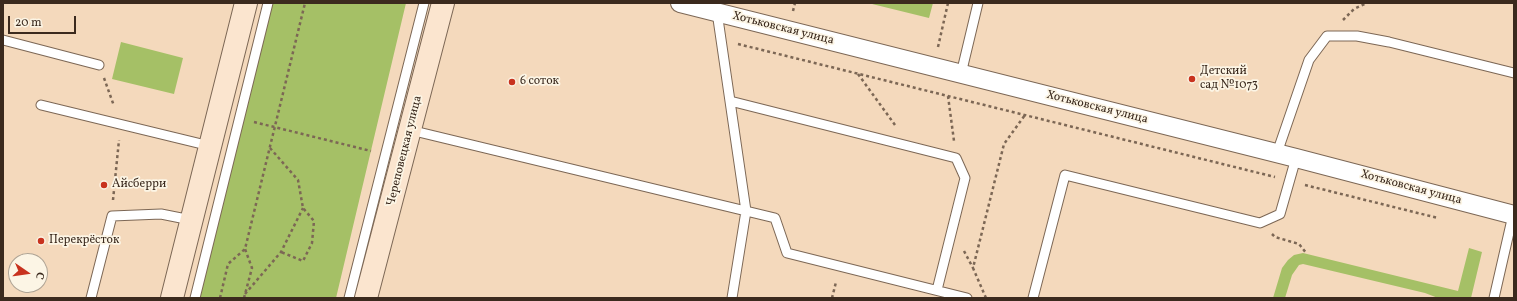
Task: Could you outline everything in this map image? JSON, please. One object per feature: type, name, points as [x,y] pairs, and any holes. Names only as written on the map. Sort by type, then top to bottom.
[{"type":"main road","points":[[172,298],[246,3]]},
{"type":"main road","name":"Череповецкая улица","points":[[366,298],[443,3]]},
{"type":"street","name":"Хотьковская улица","points":[[680,3],[1277,153],[1514,215]]},
{"type":"lane","points":[[195,298],[268,3]]},
{"type":"lane","name":"Череповецкая улица","points":[[350,298],[424,3]]},
{"type":"lane","points":[[961,74],[978,3]]},
{"type":"lane","points":[[717,12],[746,211],[732,298]]},
{"type":"lane","points":[[1277,153],[1308,60],[1327,36],[1357,36],[1514,73]]},
{"type":"lane","points":[[3,40],[99,65]]},
{"type":"lane","points":[[730,101],[956,158],[965,178],[938,290]]},
{"type":"lane","points":[[41,105],[210,146]]},
{"type":"lane","points":[[410,130],[775,218],[787,253],[967,298]]},
{"type":"lane","points":[[1033,298],[1065,175],[1260,223],[1280,214],[1296,158]]},
{"type":"lane","points":[[91,298],[112,216],[161,214],[191,220]]},
{"type":"lane","points":[[1494,298],[1514,215]]},
{"type":"path","points":[[244,298],[252,268],[245,249],[305,3]]},
{"type":"path","points":[[793,11],[795,3]]},
{"type":"path","points":[[938,47],[948,3]]},
{"type":"path","points":[[720,40],[1025,114],[1439,219]]},
{"type":"path","points":[[858,74],[910,147]]},
{"type":"path","points":[[948,96],[956,158]]},
{"type":"path","points":[[986,298],[973,268],[1004,144],[1025,114]]},
{"type":"path","points":[[250,121],[372,151]]},
{"type":"path","points":[[270,148],[298,180],[303,208],[314,221],[312,243],[303,261],[281,252]]},
{"type":"path","points":[[245,294],[281,252],[303,208]]},
{"type":"path","points":[[1260,223],[1275,237],[1299,244],[1307,254]]},
{"type":"path","points":[[220,298],[228,264],[245,249]]},
{"type":"green space","points":[[269,3],[406,3],[336,298],[196,298]]},
{"type":"green space","points":[[868,3],[933,3],[929,18]]},
{"type":"green space","points":[[121,42],[183,58],[174,94],[112,79]]},
{"type":"green space","points":[[1469,248],[1482,252],[1471,298],[1438,298],[1425,293],[1303,264],[1299,265],[1292,275],[1285,298],[1273,298],[1282,268],[1294,255],[1303,253],[1458,291]]},
{"type":"place","name":"Детский сад №1073","points":[[1192,79]]},
{"type":"place","name":"6 соток","points":[[512,82]]},
{"type":"place","name":"Айсберри","points":[[104,185]]},
{"type":"place","name":"Перекрёсток","points":[[41,241]]}]
